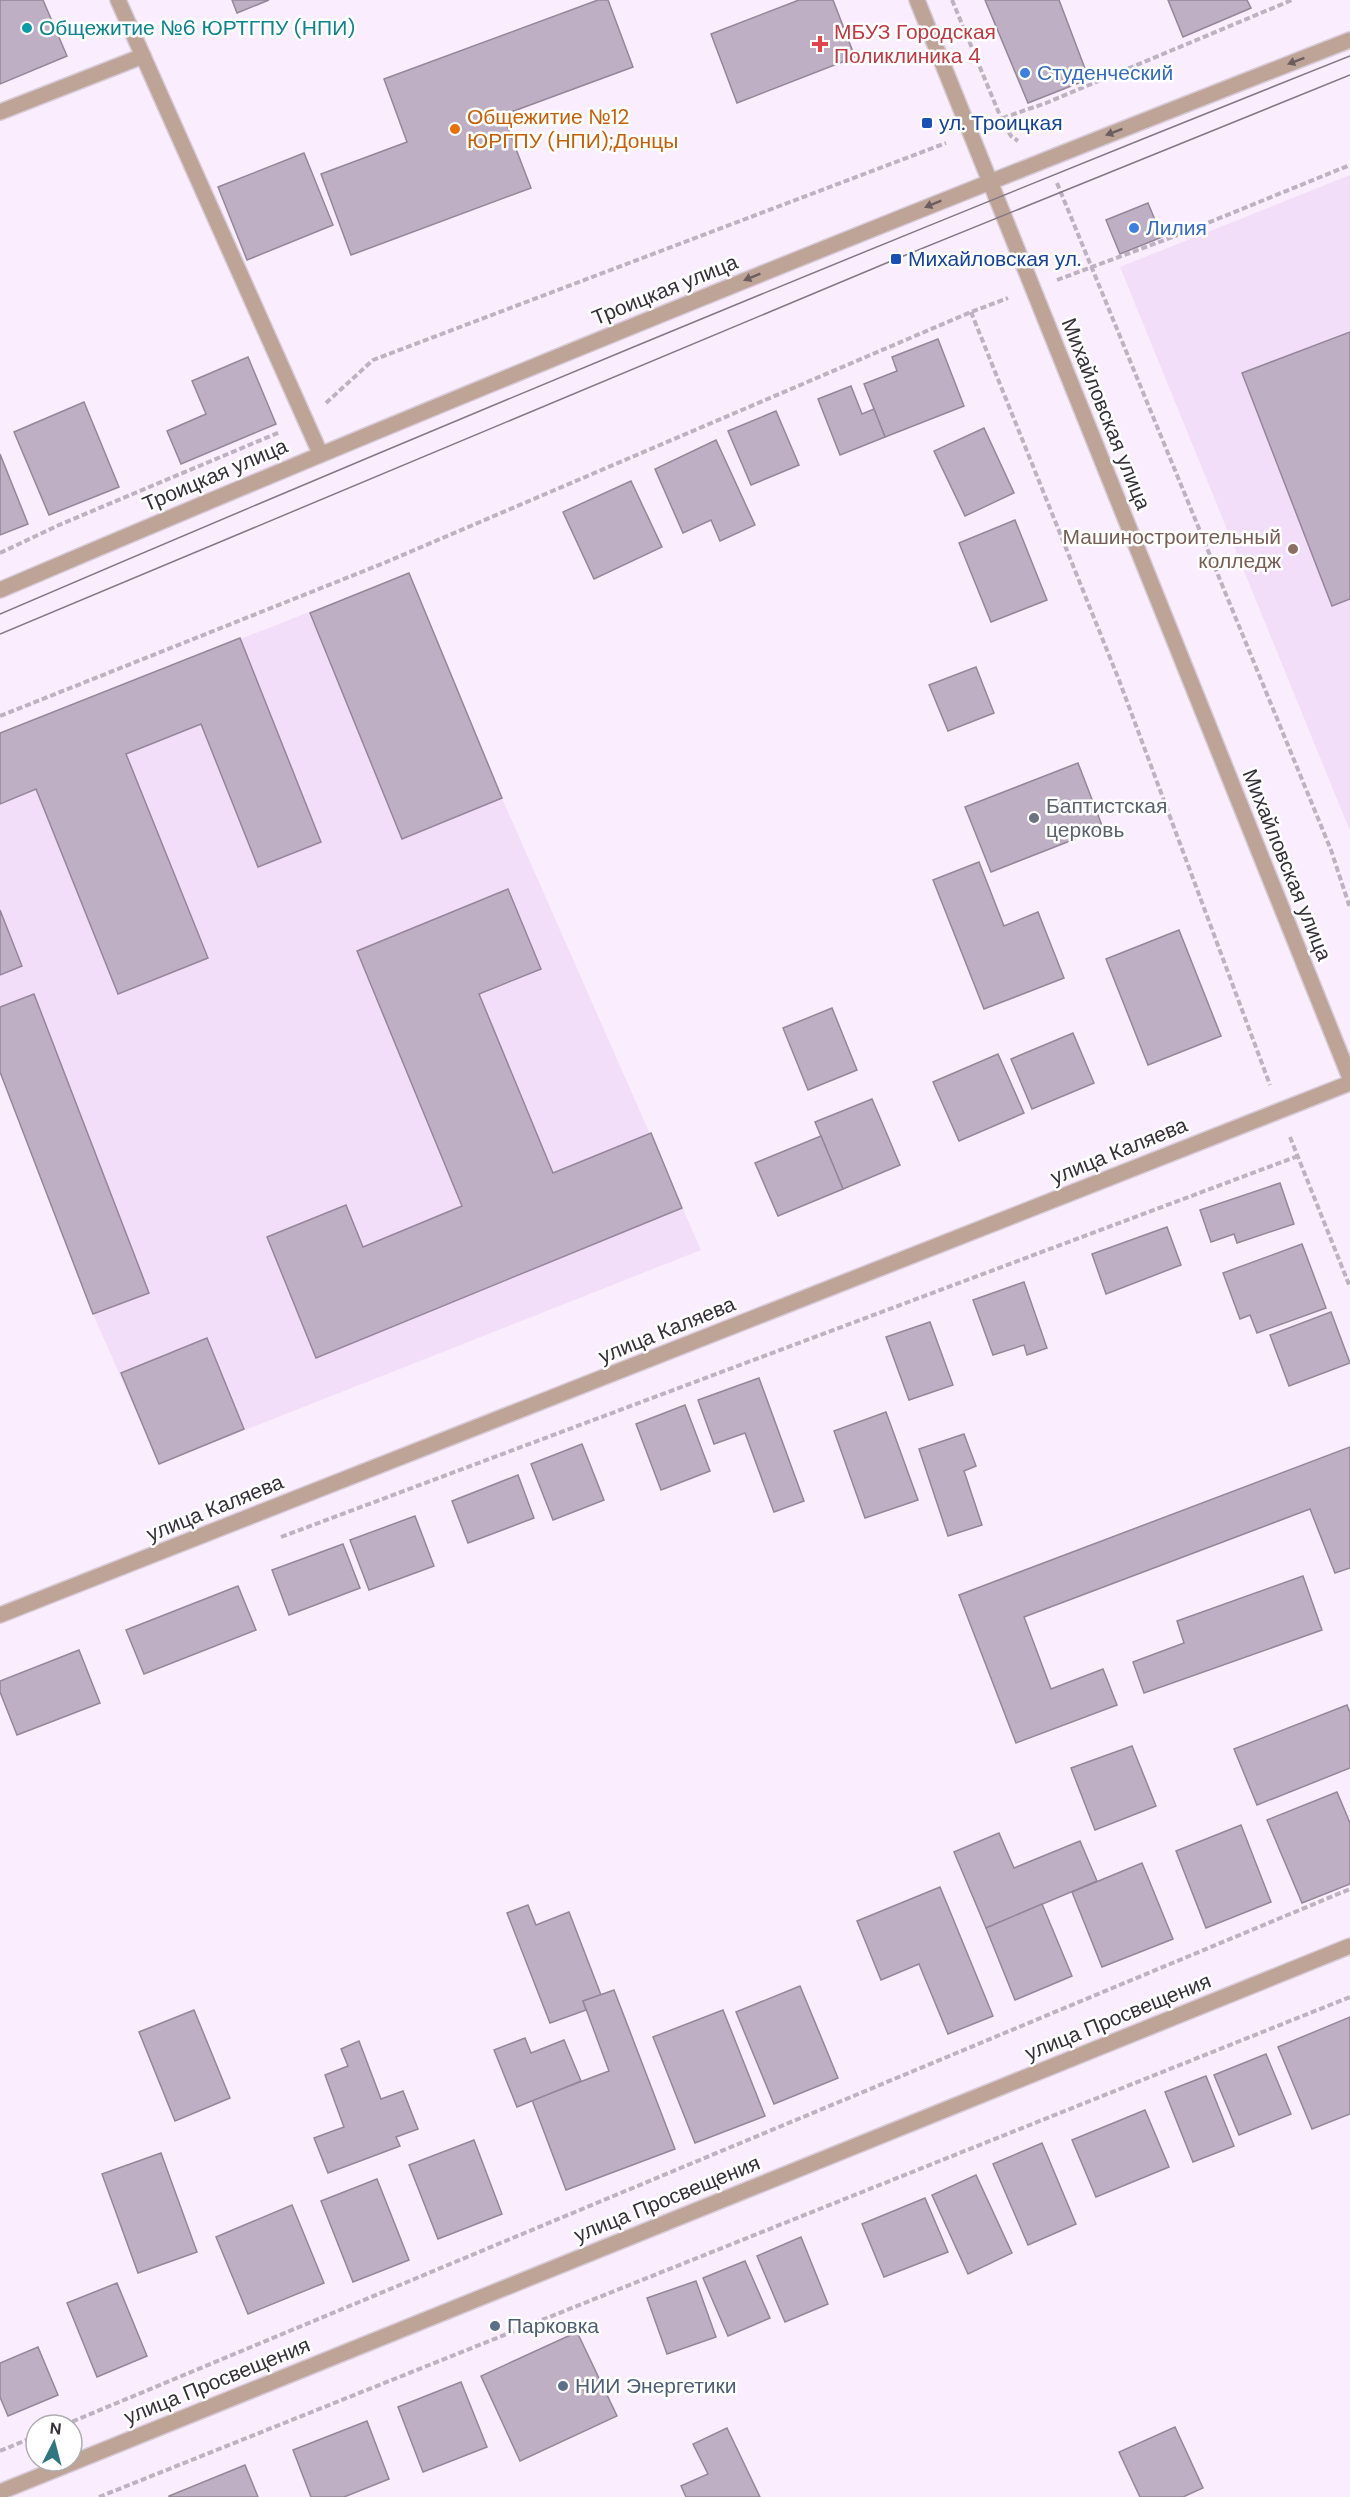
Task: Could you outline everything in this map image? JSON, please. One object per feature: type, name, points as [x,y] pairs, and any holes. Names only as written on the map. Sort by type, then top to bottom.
[{"type":"street","points":[[118,0],[320,453]]},
{"type":"street","name":"Михайловская улица","points":[[917,0],[972,132],[1350,1078]]},
{"type":"street","name":"Троицкая улица","points":[[0,590],[320,453],[990,181],[1350,40]]},
{"type":"street","points":[[0,112],[143,56]]},
{"type":"street","name":"улица Каляева","points":[[0,1615],[1350,1083]]},
{"type":"street","name":"улица Просвещения","points":[[0,2492],[1350,1946]]},
{"type":"path","points":[[952,0],[1001,118],[1011,136],[1042,161],[1062,192],[1331,850],[1350,908]]},
{"type":"path","points":[[0,553],[59,525],[306,421],[373,360],[878,170],[1001,118],[1046,103],[1292,0]]},
{"type":"path","points":[[0,716],[384,563],[971,312],[1093,268],[1350,165]]},
{"type":"path","points":[[971,312],[1119,680],[1280,1111],[1350,1287]]},
{"type":"path","points":[[270,1541],[1298,1156]]},
{"type":"path","points":[[84,2417],[1350,1889]]},
{"type":"path","points":[[99,2497],[1350,1997]]},
{"type":"path","points":[[0,2451],[24,2441]]},
{"type":"shaded area","name":"Машиностроительный колледж","points":[[1350,175],[1350,831],[1120,267]]},
{"type":"shaded area","points":[[409,573],[502,798],[701,1250],[159,1464],[93,1314],[0,1072],[0,733]]},
{"type":"building","name":"Общежитие №6 ЮРТГПУ (НПИ)","points":[[0,0],[43,0],[67,56],[0,84]]},
{"type":"building","points":[[232,0],[269,0],[237,13]]},
{"type":"building","name":"Общежитие №12 ЮРГПУ (НПИ);Донцы","points":[[598,0],[608,0],[633,67],[503,115],[531,188],[351,255],[321,174],[407,142],[384,79]]},
{"type":"building","points":[[799,0],[833,0],[855,57],[737,103],[711,34]]},
{"type":"building","points":[[985,0],[1059,0],[1089,79],[1028,103]]},
{"type":"building","points":[[1168,0],[1247,0],[1251,8],[1183,37]]},
{"type":"building","points":[[304,153],[333,225],[247,260],[218,187]]},
{"type":"building","name":"Лилия","points":[[1148,203],[1162,237],[1120,254],[1106,220]]},
{"type":"building","name":"Машиностроительный колледж","points":[[1350,332],[1350,599],[1332,606],[1242,373]]},
{"type":"building","points":[[938,339],[964,406],[885,437],[864,384],[897,371],[892,357]]},
{"type":"building","points":[[248,357],[276,424],[181,464],[167,431],[206,414],[192,381]]},
{"type":"building","points":[[851,386],[862,414],[874,409],[885,437],[840,455],[818,399]]},
{"type":"building","points":[[84,402],[119,487],[49,515],[14,432]]},
{"type":"building","points":[[776,411],[799,465],[751,485],[728,431]]},
{"type":"building","points":[[984,428],[1014,493],[965,516],[934,451]]},
{"type":"building","points":[[716,440],[755,525],[720,541],[711,520],[683,533],[655,469]]},
{"type":"building","points":[[0,454],[28,524],[0,535]]},
{"type":"building","points":[[631,481],[662,547],[594,579],[563,512]]},
{"type":"building","points":[[1015,520],[1047,600],[991,622],[959,543]]},
{"type":"building","points":[[409,573],[502,798],[402,839],[310,613]]},
{"type":"building","points":[[240,638],[321,842],[258,867],[201,724],[126,754],[208,958],[118,994],[36,789],[0,804],[0,733]]},
{"type":"building","points":[[976,667],[994,713],[948,731],[929,685]]},
{"type":"building","name":"Баптистская церковь","points":[[1078,763],[1103,828],[991,872],[965,807]]},
{"type":"building","points":[[979,862],[1004,926],[1038,912],[1064,978],[984,1009],[933,880]]},
{"type":"building","points":[[508,889],[541,969],[479,994],[553,1173],[651,1133],[682,1208],[316,1358],[267,1237],[346,1205],[363,1247],[462,1206],[357,951]]},
{"type":"building","points":[[0,910],[22,966],[0,975]]},
{"type":"building","points":[[1179,930],[1221,1036],[1148,1065],[1106,959]]},
{"type":"building","points":[[34,994],[149,1293],[93,1314],[0,1072],[0,1007]]},
{"type":"building","points":[[832,1008],[857,1070],[808,1090],[783,1028]]},
{"type":"building","points":[[1073,1033],[1094,1083],[1032,1109],[1011,1059]]},
{"type":"building","points":[[998,1054],[1024,1113],[959,1141],[933,1082]]},
{"type":"building","points":[[872,1099],[900,1165],[843,1189],[815,1122]]},
{"type":"building","points":[[821,1136],[843,1189],[778,1216],[755,1163]]},
{"type":"building","points":[[1280,1183],[1294,1224],[1237,1243],[1234,1234],[1211,1242],[1200,1210]]},
{"type":"building","points":[[1167,1227],[1181,1265],[1106,1294],[1092,1254]]},
{"type":"building","points":[[1302,1244],[1326,1308],[1257,1333],[1250,1315],[1240,1319],[1223,1273]]},
{"type":"building","points":[[1024,1282],[1047,1348],[1027,1355],[1024,1345],[993,1355],[973,1300]]},
{"type":"building","points":[[1331,1312],[1350,1363],[1289,1386],[1270,1335]]},
{"type":"building","points":[[930,1322],[953,1385],[909,1400],[886,1337]]},
{"type":"building","points":[[207,1338],[244,1429],[159,1464],[121,1373]]},
{"type":"building","points":[[759,1378],[804,1501],[774,1512],[745,1433],[714,1444],[698,1400]]},
{"type":"building","points":[[685,1405],[710,1471],[661,1490],[636,1424]]},
{"type":"building","points":[[886,1412],[918,1500],[865,1518],[834,1431]]},
{"type":"building","points":[[964,1434],[976,1466],[964,1471],[982,1525],[948,1536],[919,1449]]},
{"type":"building","points":[[582,1444],[604,1500],[553,1520],[531,1464]]},
{"type":"building","points":[[1350,1447],[1350,1568],[1335,1573],[1310,1509],[1024,1617],[1051,1689],[1103,1669],[1117,1705],[1016,1743],[959,1595]]},
{"type":"building","points":[[518,1475],[534,1518],[468,1543],[452,1501]]},
{"type":"building","points":[[415,1516],[434,1566],[369,1590],[350,1540]]},
{"type":"building","points":[[343,1544],[360,1588],[289,1615],[272,1570]]},
{"type":"building","points":[[1303,1576],[1322,1630],[1144,1693],[1133,1662],[1184,1643],[1177,1621]]},
{"type":"building","points":[[238,1586],[256,1630],[144,1674],[126,1630]]},
{"type":"building","points":[[79,1650],[100,1703],[17,1735],[0,1692],[0,1681]]},
{"type":"building","points":[[1347,1705],[1350,1713],[1350,1768],[1257,1805],[1234,1749]]},
{"type":"building","points":[[1132,1746],[1156,1806],[1095,1830],[1071,1768]]},
{"type":"building","points":[[1337,1792],[1350,1823],[1350,1884],[1302,1903],[1267,1820]]},
{"type":"building","points":[[1241,1825],[1271,1902],[1206,1928],[1176,1851]]},
{"type":"building","points":[[999,1833],[1014,1868],[1080,1841],[1097,1881],[986,1928],[954,1852]]},
{"type":"building","points":[[1142,1863],[1173,1939],[1102,1967],[1072,1892]]},
{"type":"building","points":[[940,1887],[993,2016],[948,2034],[919,1964],[881,1980],[857,1921]]},
{"type":"building","points":[[1042,1904],[1072,1976],[1015,2000],[986,1928]]},
{"type":"building","points":[[528,1905],[536,1925],[569,1912],[601,1995],[583,2001],[586,2010],[550,2023],[507,1913]]},
{"type":"building","points":[[800,1986],[838,2078],[774,2104],[736,2012]]},
{"type":"building","points":[[614,1990],[675,2149],[566,2190],[532,2100],[609,2071],[583,2001]]},
{"type":"building","points":[[194,2010],[230,2098],[175,2121],[139,2032]]},
{"type":"building","points":[[723,2010],[765,2116],[695,2143],[653,2037]]},
{"type":"building","points":[[1350,2017],[1350,2114],[1312,2129],[1278,2047]]},
{"type":"building","points":[[525,2038],[531,2053],[564,2040],[581,2081],[517,2107],[494,2050]]},
{"type":"building","points":[[359,2041],[381,2099],[403,2091],[418,2129],[396,2137],[400,2146],[328,2173],[314,2138],[344,2127],[325,2075],[348,2066],[341,2049]]},
{"type":"building","points":[[1266,2054],[1291,2114],[1239,2135],[1214,2075]]},
{"type":"building","points":[[1206,2076],[1234,2146],[1193,2162],[1165,2092]]},
{"type":"building","points":[[1145,2110],[1169,2167],[1096,2197],[1072,2140]]},
{"type":"building","points":[[474,2140],[502,2214],[438,2239],[409,2165]]},
{"type":"building","points":[[1042,2143],[1076,2224],[1028,2245],[993,2164]]},
{"type":"building","points":[[161,2153],[197,2252],[138,2273],[102,2174]]},
{"type":"building","points":[[976,2175],[1012,2253],[968,2274],[932,2195]]},
{"type":"building","points":[[377,2179],[409,2260],[353,2282],[321,2201]]},
{"type":"building","points":[[925,2198],[948,2252],[884,2277],[862,2224]]},
{"type":"building","points":[[292,2205],[324,2283],[248,2314],[216,2237]]},
{"type":"building","points":[[801,2237],[828,2304],[785,2322],[757,2256]]},
{"type":"building","points":[[745,2261],[770,2318],[728,2336],[703,2278]]},
{"type":"building","points":[[696,2281],[716,2337],[667,2354],[647,2298]]},
{"type":"building","points":[[117,2283],[147,2356],[97,2377],[67,2303]]},
{"type":"building","points":[[577,2332],[617,2416],[520,2461],[481,2376]]},
{"type":"building","points":[[38,2347],[58,2395],[8,2416],[0,2397],[0,2363]]},
{"type":"building","points":[[461,2382],[487,2447],[423,2472],[398,2407]]},
{"type":"building","points":[[367,2421],[389,2479],[344,2497],[311,2497],[293,2450]]},
{"type":"building","points":[[1175,2427],[1203,2488],[1183,2497],[1140,2497],[1119,2452]]},
{"type":"building","points":[[727,2428],[760,2497],[686,2497],[681,2486],[708,2474],[693,2444]]},
{"type":"building","points":[[245,2465],[258,2497],[169,2497],[169,2496]]},
{"type":"tram line","points":[[0,614],[674,330],[1350,56]]},
{"type":"tram line","points":[[0,634],[896,259],[1350,75]]},
{"type":"place","name":"Общежитие №6 ЮРТГПУ (НПИ)","points":[[27,28]]},
{"type":"place","name":"МБУЗ Городская Поликлиника 4","points":[[820,44]]},
{"type":"place","name":"Студенческий","points":[[1025,73]]},
{"type":"place","name":"ул. Троицкая","points":[[927,123]]},
{"type":"place","name":"Общежитие №12 ЮРГПУ (НПИ);Донцы","points":[[455,129]]},
{"type":"place","name":"Лилия","points":[[1134,228]]},
{"type":"place","name":"Михайловская ул.","points":[[896,259]]},
{"type":"place","name":"Машиностроительный колледж","points":[[1293,549]]},
{"type":"place","name":"Баптистская церковь","points":[[1034,818]]},
{"type":"place","name":"Парковка","points":[[495,2326]]},
{"type":"place","name":"НИИ Энергетики","points":[[563,2386]]}]
